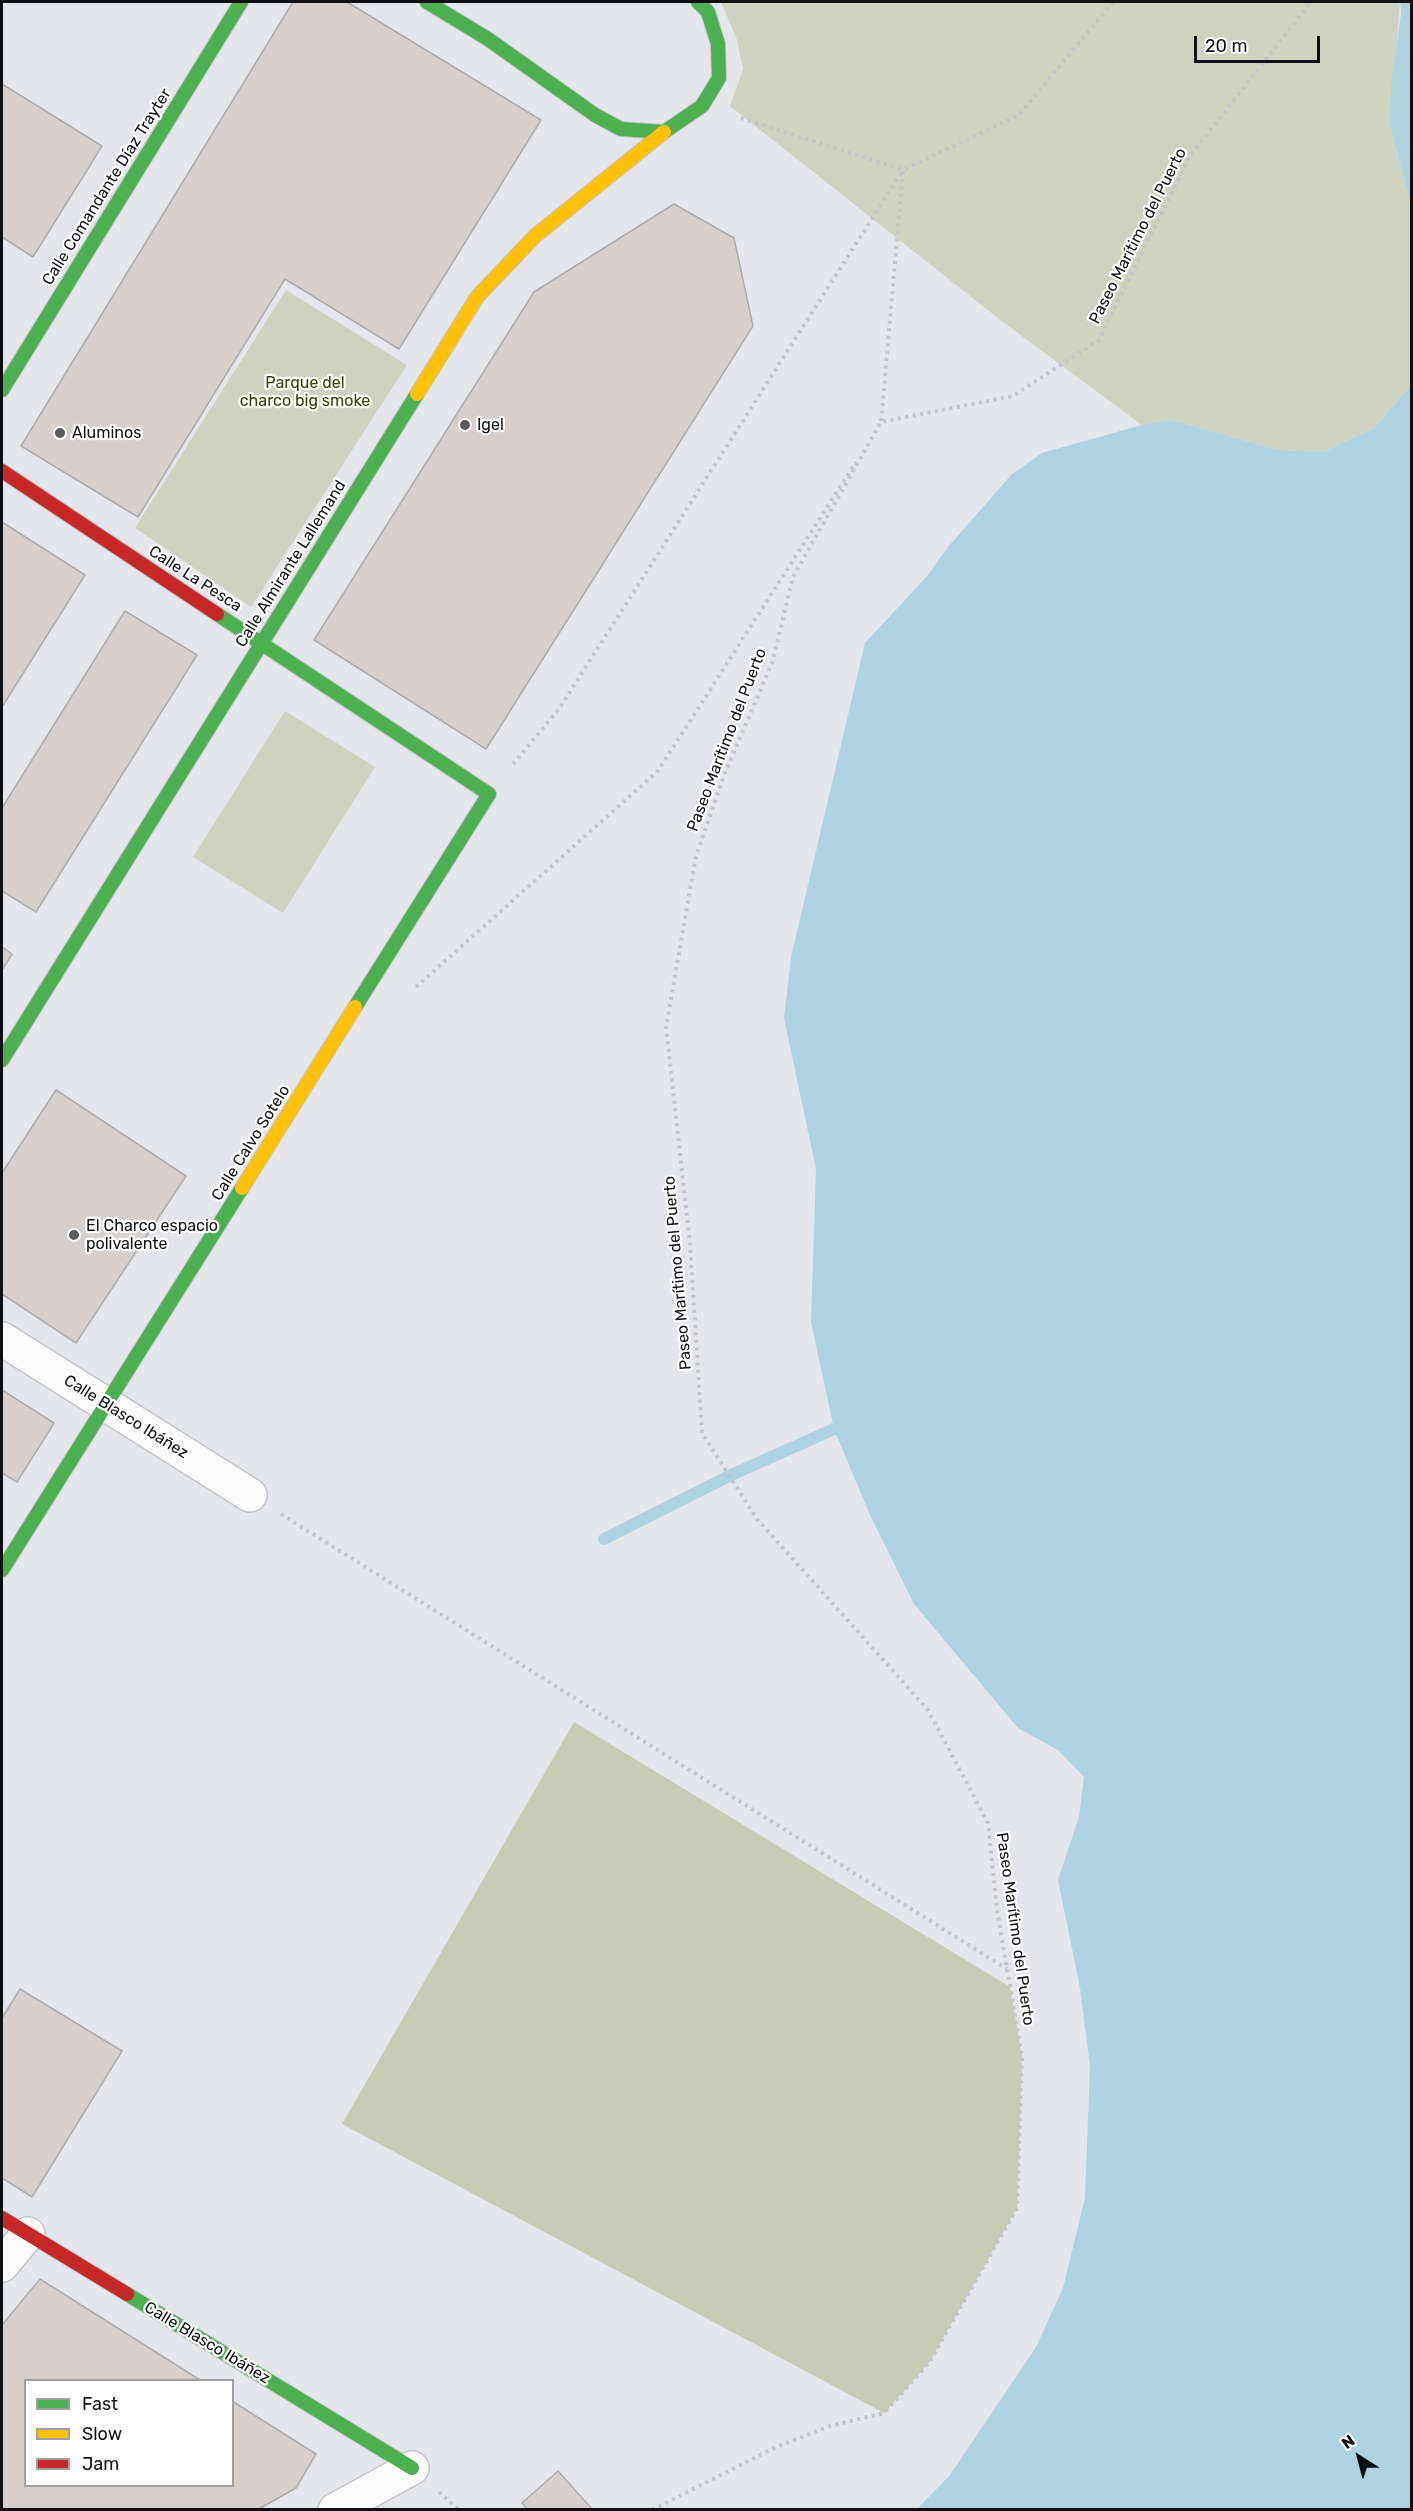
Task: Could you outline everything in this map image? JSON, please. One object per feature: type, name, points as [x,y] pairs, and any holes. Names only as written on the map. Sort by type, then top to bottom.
[{"type":"main road","name":"Calle Comandante Díaz Trayter","points":[[2,390],[241,2]]},
{"type":"main road","points":[[427,2],[488,39],[595,115],[621,129],[664,132]]},
{"type":"main road","points":[[698,2],[708,12],[718,44],[719,78],[702,106]]},
{"type":"main road","name":"Calle Almirante Lallemand","points":[[2,1060],[477,297],[535,236],[664,132],[702,106]]},
{"type":"main road","name":"Calle La Pesca","points":[[2,471],[489,794]]},
{"type":"main road","name":"Calle Calvo Sotelo","points":[[2,1570],[489,794]]},
{"type":"main road","name":"Calle Blasco Ibáñez","points":[[15,2226],[412,2468]]},
{"type":"street","name":"Calle Blasco Ibáñez","points":[[2,1339],[250,1495]]},
{"type":"street","points":[[2,2265],[15,2226]]},
{"type":"street","points":[[335,2510],[412,2468]]},
{"type":"path","points":[[489,794],[559,708],[903,170],[1019,115],[1113,2]]},
{"type":"path","name":"Paseo Marítimo del Puerto","points":[[652,2510],[776,2447],[830,2426],[884,2413],[929,2363],[1017,2208],[1022,2057],[997,1910],[987,1823],[928,1710],[757,1519],[702,1434],[690,1244],[666,1026],[696,856],[725,773],[772,663],[793,577],[881,422],[1013,396],[1099,340],[1190,156],[1311,2]]},
{"type":"path","points":[[702,106],[903,170]]},
{"type":"path","points":[[413,989],[658,771],[881,422],[903,170]]},
{"type":"path","points":[[250,1495],[1008,1970]]},
{"type":"green space","points":[[721,2],[1400,2],[1390,126],[1411,205],[1411,385],[1374,428],[1323,452],[1278,450],[1172,420],[1142,425],[1003,322],[730,106],[743,69],[737,40]]},
{"type":"green space","name":"Parque del charco big smoke","points":[[286,290],[407,365],[251,607],[135,528]]},
{"type":"green space","points":[[285,711],[375,767],[283,913],[193,857]]},
{"type":"green space","points":[[574,1722],[1010,1987],[1022,2057],[1017,2208],[929,2363],[884,2413],[342,2124]]},
{"type":"water","points":[[1400,2],[1411,2],[1411,205],[1390,126],[1391,85],[1401,13]]},
{"type":"water","points":[[1411,385],[1411,2509],[917,2509],[950,2475],[1036,2347],[1063,2288],[1085,2198],[1090,2066],[1080,1988],[1058,1880],[1079,1817],[1084,1777],[1058,1750],[1018,1728],[914,1604],[870,1515],[834,1429],[811,1322],[816,1169],[784,1018],[791,957],[865,643],[928,575],[948,547],[1012,474],[1042,453],[1142,425],[1172,420],[1278,450],[1323,452],[1374,428]]},
{"type":"building","points":[[293,2],[347,2],[541,120],[399,349],[285,279],[138,517],[21,446]]},
{"type":"building","points":[[2,84],[102,146],[33,257],[2,237]]},
{"type":"building","points":[[674,204],[734,238],[753,326],[486,749],[314,640],[534,292]]},
{"type":"building","points":[[2,522],[85,575],[2,707]]},
{"type":"building","points":[[125,611],[197,655],[36,912],[2,891],[2,808]]},
{"type":"building","points":[[2,947],[12,954],[2,970]]},
{"type":"building","name":"El Charco espacio polivalente","points":[[56,1090],[186,1176],[76,1343],[2,1294],[2,1173]]},
{"type":"building","points":[[2,1390],[54,1423],[17,1482],[2,1473]]},
{"type":"building","points":[[20,1989],[122,2051],[32,2197],[2,2178],[2,2018]]},
{"type":"building","points":[[40,2279],[198,2379],[24,2379],[24,2487],[234,2487],[234,2402],[316,2454],[296,2488],[257,2510],[2,2510],[2,2325]]},
{"type":"building","points":[[558,2471],[593,2510],[528,2510],[522,2503]]},
{"type":"waterway","points":[[604,1539],[729,1476],[834,1429]]},
{"type":"traffic: fast","points":[[2,390],[241,2]]},
{"type":"traffic: fast","points":[[427,2],[488,39],[595,115],[621,129],[664,132],[702,106],[719,78],[718,44],[708,12],[698,2]]},
{"type":"traffic: fast","points":[[2,1060],[417,394]]},
{"type":"traffic: fast","points":[[217,614],[489,794],[355,1007]]},
{"type":"traffic: fast","points":[[2,1570],[242,1188]]},
{"type":"traffic: fast","points":[[127,2294],[412,2468]]},
{"type":"traffic: slow","points":[[417,394],[477,297],[535,236],[664,132]]},
{"type":"traffic: slow","points":[[242,1188],[355,1007]]},
{"type":"traffic: jam","points":[[2,471],[217,614]]},
{"type":"traffic: jam","points":[[2,2218],[127,2294]]},
{"type":"place","name":"Igel","points":[[465,425]]},
{"type":"place","name":"Aluminos","points":[[60,433]]},
{"type":"place","name":"El Charco espacio polivalente","points":[[74,1235]]}]
